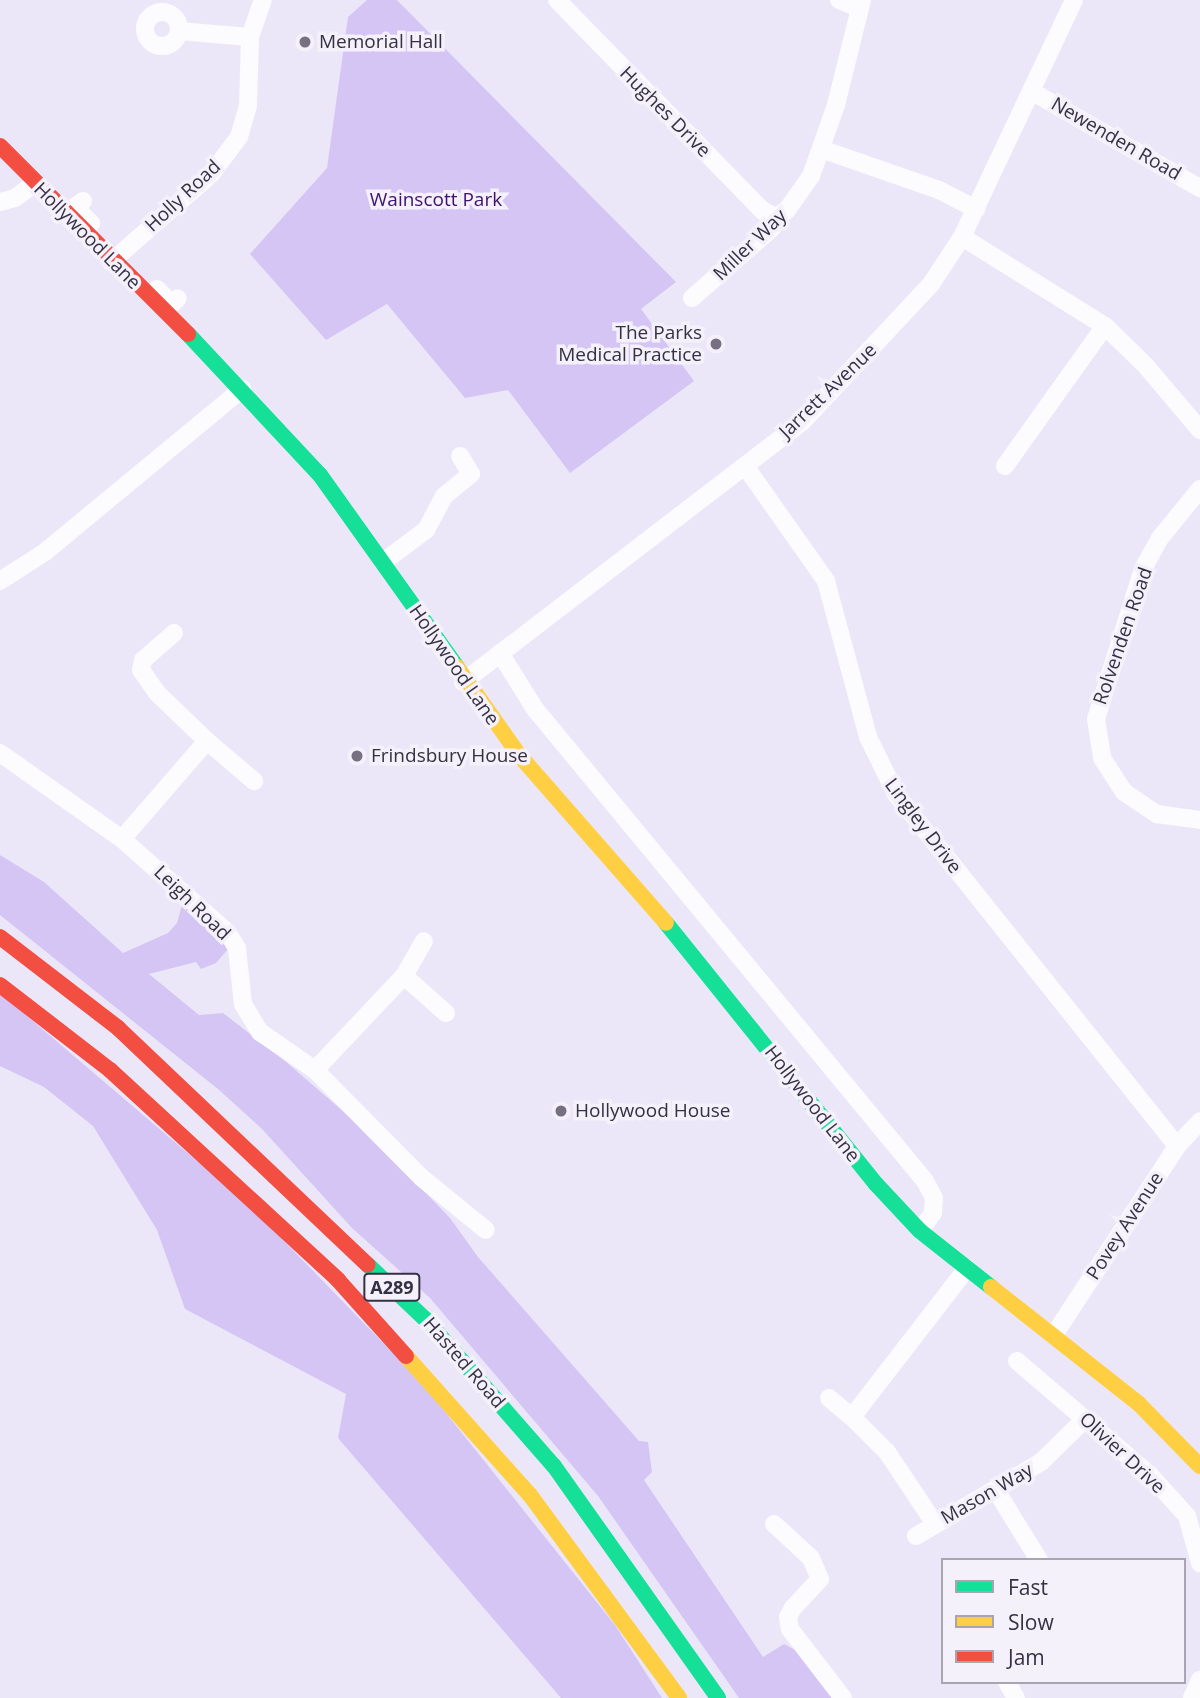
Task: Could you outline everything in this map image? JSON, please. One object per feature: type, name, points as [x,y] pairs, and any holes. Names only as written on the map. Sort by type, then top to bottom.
[{"type":"main road","name":"Hollywood Lane","points":[[0,146],[35,183],[116,257],[320,475],[383,562],[463,682],[519,755],[720,987],[860,1167],[920,1231],[1139,1404],[1200,1466]]},
{"type":"main road","name":"Hasted Road","points":[[0,937],[118,1028],[426,1320],[554,1466],[718,1698]]},
{"type":"main road","name":"Hasted Road","points":[[0,985],[110,1070],[338,1280],[530,1495],[679,1698]]},
{"type":"street","name":"Holly Road","points":[[116,257],[211,174],[239,137],[248,105],[250,37],[263,0]]},
{"type":"street","name":"Hughes Drive","points":[[557,0],[762,211],[776,216]]},
{"type":"street","points":[[839,0],[861,4]]},
{"type":"street","name":"Jarrett Avenue","points":[[463,682],[802,422],[931,284],[962,237],[1074,0]]},
{"type":"street","name":"Miller Way","points":[[692,298],[772,228],[776,216],[787,210],[811,176],[861,4]]},
{"type":"street","points":[[179,31],[250,37]]},
{"type":"street","name":"Newenden Road","points":[[1031,91],[1200,188]]},
{"type":"street","points":[[821,149],[939,190],[976,209]]},
{"type":"street","points":[[0,202],[15,198],[35,183]]},
{"type":"street","points":[[83,201],[75,208],[116,257],[172,304],[178,298]]},
{"type":"street","points":[[962,237],[1105,326],[1146,366],[1200,430]]},
{"type":"street","points":[[1005,466],[1105,326]]},
{"type":"street","points":[[0,581],[45,552],[242,389]]},
{"type":"street","points":[[383,562],[426,530],[444,496],[471,474],[460,456]]},
{"type":"street","name":"Lingley Drive","points":[[745,466],[826,582],[868,737],[896,794],[1177,1146]]},
{"type":"street","name":"Rolvenden Road","points":[[1200,489],[1160,538],[1143,569],[1096,719],[1102,758],[1124,792],[1157,814],[1200,820]]},
{"type":"street","points":[[174,633],[143,660],[141,670],[157,693],[254,781]]},
{"type":"street","name":"Hollywood Lane","points":[[500,653],[535,709],[925,1181],[934,1198],[933,1213],[920,1231]]},
{"type":"street","points":[[122,838],[207,741]]},
{"type":"street","name":"Leigh Road","points":[[0,753],[122,838],[227,932],[237,948],[243,1004],[250,1020],[314,1070],[422,1178],[486,1230]]},
{"type":"street","points":[[314,1070],[404,976],[424,941]]},
{"type":"street","points":[[404,976],[446,1013]]},
{"type":"street","name":"Povey Avenue","points":[[1054,1335],[1177,1146],[1200,1121]]},
{"type":"street","points":[[852,1417],[967,1268]]},
{"type":"street","name":"Olivier Drive","points":[[1017,1361],[1149,1474],[1187,1516],[1200,1563]]},
{"type":"street","points":[[829,1398],[887,1452],[935,1524]]},
{"type":"street","name":"Mason Way","points":[[916,1536],[998,1492],[1041,1462],[1085,1419]]},
{"type":"street","points":[[998,1492],[1037,1558]]},
{"type":"street","points":[[774,1524],[811,1558],[820,1579],[793,1608],[788,1618],[790,1629],[843,1698]]},
{"type":"street","points":[[1192,1698],[1200,1680]]},
{"type":"green space","name":"Wainscott Park","points":[[367,0],[397,0],[676,282],[641,309],[694,381],[570,473],[508,390],[465,398],[387,304],[326,340],[250,254],[327,168],[348,17]]},
{"type":"green space","points":[[0,855],[44,882],[123,953],[168,933],[177,923],[182,905],[221,933],[229,948],[216,963],[201,969],[196,962],[149,974],[199,1015],[223,1013],[285,1061],[367,1132],[450,1218],[478,1257],[639,1441],[648,1442],[652,1472],[644,1480],[763,1657],[784,1644],[799,1652],[833,1698],[739,1698],[598,1496],[430,1298],[352,1228],[262,1129],[218,1089],[0,915]]},
{"type":"green space","points":[[0,993],[251,1207],[422,1383],[615,1625],[662,1698],[561,1698],[338,1438],[346,1394],[185,1309],[157,1230],[93,1126],[44,1087],[0,1066]]},
{"type":"traffic: fast","points":[[188,334],[320,475],[457,667]]},
{"type":"traffic: fast","points":[[666,923],[876,1184],[920,1231],[991,1287]]},
{"type":"traffic: fast","points":[[368,1265],[426,1320],[554,1466],[718,1698]]},
{"type":"traffic: slow","points":[[457,667],[519,755],[666,923]]},
{"type":"traffic: slow","points":[[991,1287],[1139,1404],[1200,1466]]},
{"type":"traffic: slow","points":[[406,1356],[530,1495],[679,1698]]},
{"type":"traffic: jam","points":[[0,146],[188,334]]},
{"type":"traffic: jam","points":[[0,937],[118,1028],[368,1265]]},
{"type":"traffic: jam","points":[[0,985],[110,1070],[338,1280],[406,1356]]},
{"type":"place","name":"Memorial Hall","points":[[305,42]]},
{"type":"place","name":"The Parks Medical Practice","points":[[716,344]]},
{"type":"place","name":"Frindsbury House","points":[[357,756]]},
{"type":"place","name":"Hollywood House","points":[[561,1111]]}]
